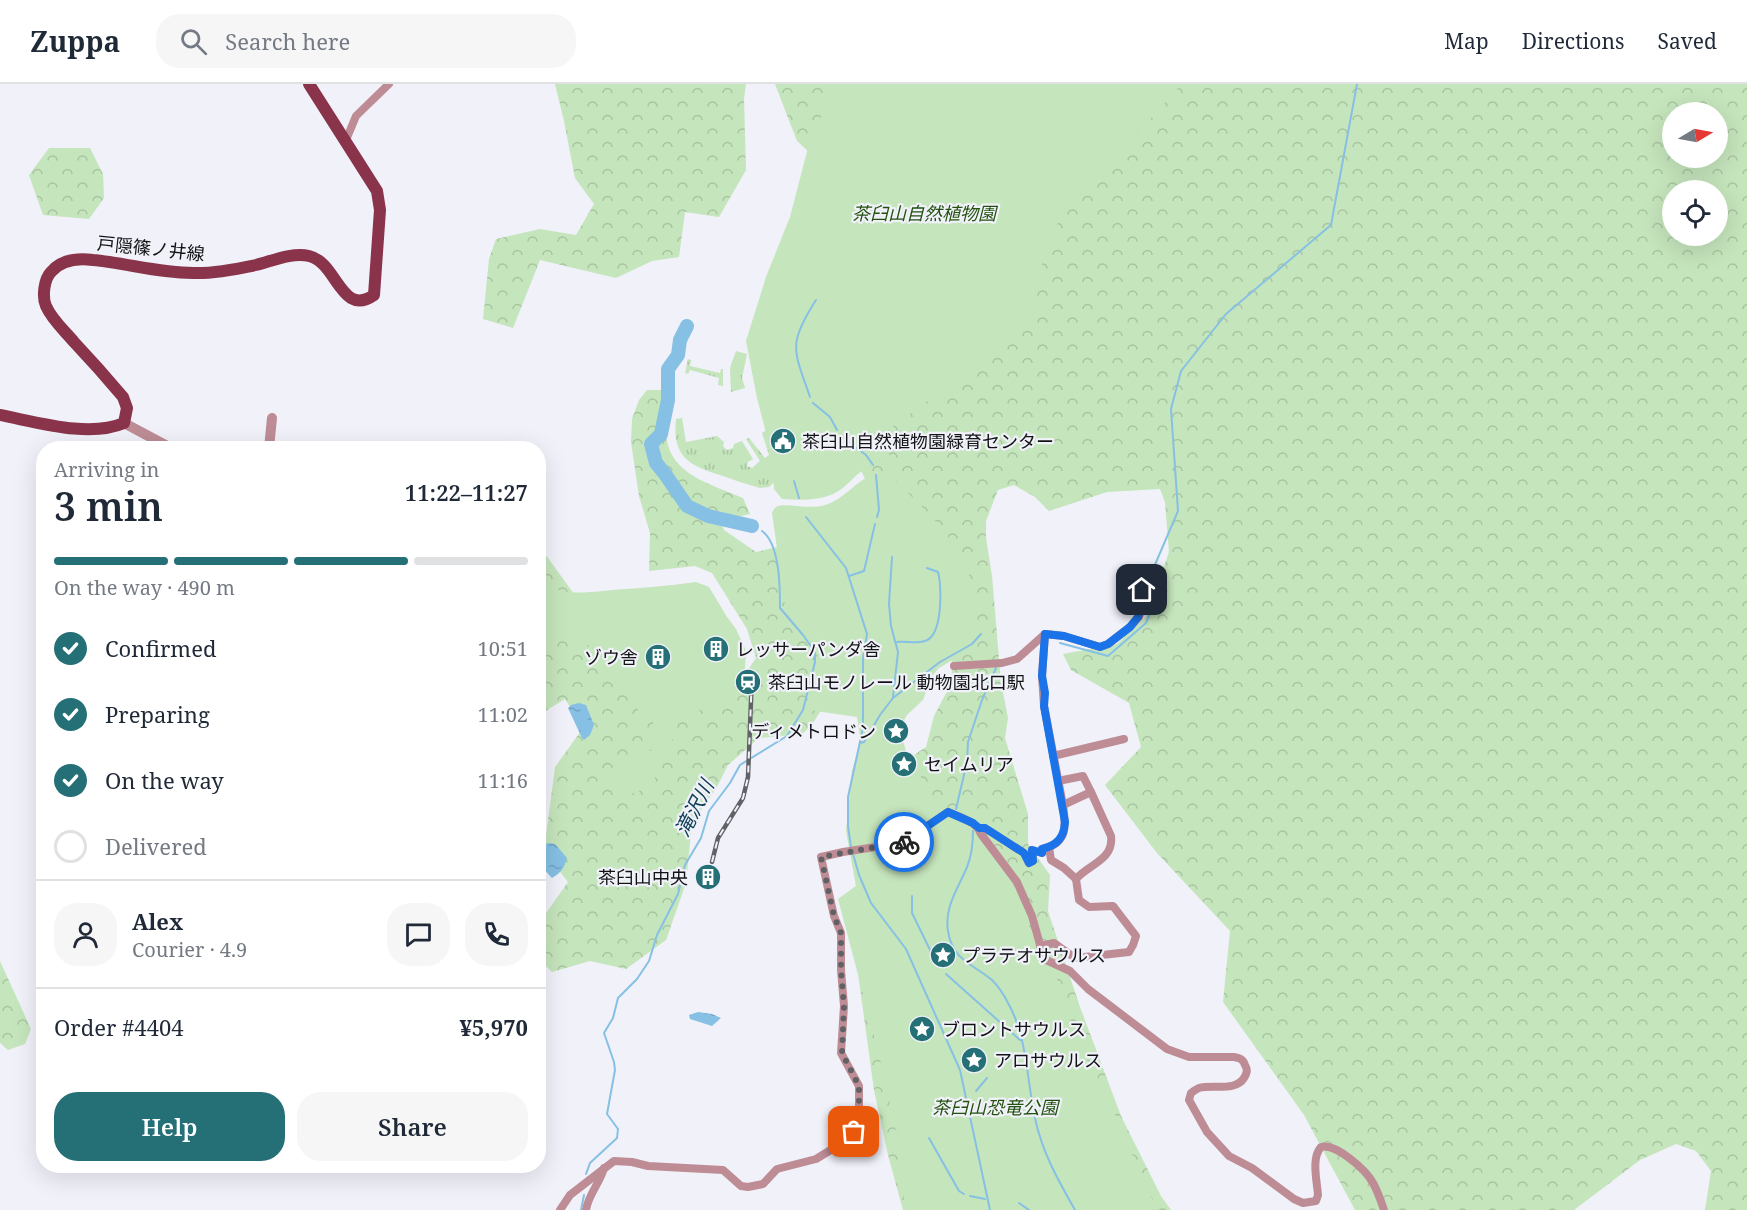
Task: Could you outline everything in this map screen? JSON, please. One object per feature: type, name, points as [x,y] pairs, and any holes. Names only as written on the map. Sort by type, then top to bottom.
[{"type":"main road","name":"戸隠篠ノ井線","points":[[124,423],[127,408],[123,397],[62,328],[45,304],[45,285],[48,275],[62,262],[91,259],[195,274],[233,270],[298,255],[311,256],[320,261],[348,298],[355,302],[367,300],[374,295],[380,210],[374,183],[309,84]]},
{"type":"main road","points":[[0,416],[88,429],[105,428],[124,423]]},
{"type":"street","points":[[346,140],[356,116],[389,84]]},
{"type":"street","points":[[270,441],[273,418]]},
{"type":"street","points":[[124,423],[158,441]]},
{"type":"street","points":[[954,666],[1002,663],[1017,659],[1045,634],[1064,636],[1100,647],[1108,644],[1130,627],[1138,617],[1143,602],[1142,590]]},
{"type":"street","points":[[979,828],[985,828],[1024,853],[1029,863],[1033,861],[1032,850],[1042,853],[1042,849],[1057,843],[1064,832],[1063,805],[1044,706],[1045,693],[1042,676],[1045,634]]},
{"type":"street","points":[[1053,756],[1124,739]]},
{"type":"street","points":[[1058,781],[1083,776],[1111,836],[1112,843],[1102,860],[1076,879]]},
{"type":"street","points":[[1063,805],[1091,792]]},
{"type":"street","points":[[560,1210],[570,1195],[614,1161],[704,1170],[715,1168],[723,1170],[741,1186],[748,1187],[763,1184],[777,1169],[816,1159],[847,1140],[859,1122],[859,1086],[842,1053],[844,1006],[841,933],[834,916],[821,857],[902,843],[948,812],[979,828],[1017,882],[1032,916],[1044,959],[1070,971],[1088,989],[1167,1049],[1189,1057],[1240,1058],[1245,1063],[1246,1075],[1241,1082],[1231,1086],[1199,1088],[1191,1093],[1189,1100],[1208,1131],[1229,1156],[1252,1168],[1294,1199],[1303,1203],[1311,1203],[1316,1201],[1318,1195],[1317,1152],[1326,1146],[1332,1147],[1359,1167],[1372,1181],[1384,1210]]},
{"type":"street","points":[[1040,946],[1054,943],[1075,958],[1129,952],[1136,936],[1113,906],[1089,907],[1079,900],[1076,879],[1051,860],[1049,847]]},
{"type":"street","points":[[586,1210],[587,1203],[601,1180],[604,1168]]},
{"type":"green space","points":[[555,84],[746,84],[744,99],[746,170],[719,217],[685,212],[679,257],[652,261],[616,278],[540,260],[513,328],[483,319],[489,259],[496,239],[540,229],[576,235],[594,204],[575,178]]},
{"type":"green space","points":[[775,84],[919,84],[822,164],[797,141]]},
{"type":"green space","name":"茶臼山自然植物園","points":[[837,84],[1182,84],[1060,218],[1042,264],[1032,313],[977,364],[887,431],[890,466],[880,465],[865,469],[841,490],[821,498],[782,499],[774,489],[772,456],[757,398],[746,341],[766,277],[790,217],[810,140]]},
{"type":"green space","points":[[1096,84],[1747,84],[1747,1210],[1705,1210],[1711,1171],[1696,1151],[1676,1144],[1640,1160],[1574,1210],[1355,1210],[1304,1115],[1223,1002],[1230,931],[1157,853],[1105,785],[1141,747],[1129,703],[1071,670],[1063,654],[1117,644],[1146,617],[1169,552],[1165,502],[1160,489],[1107,492],[1049,511],[1035,497],[1014,485],[998,490],[986,521],[1001,682],[1008,718],[1005,738],[1028,814],[1028,844],[1050,875],[1048,911],[1080,1007],[1121,1116],[1161,1196],[1171,1210],[903,1210],[874,1090],[850,915],[900,764],[926,747],[934,716],[952,682],[951,633],[882,515],[858,464]]},
{"type":"green space","points":[[49,148],[90,148],[103,174],[104,198],[89,219],[43,215],[29,175]]},
{"type":"green space","points":[[736,351],[747,354],[742,378],[745,388],[731,392],[730,368]]},
{"type":"green space","points":[[688,359],[691,360],[690,366],[720,373],[723,369],[723,386],[718,385],[719,378],[690,370],[688,374],[685,373]]},
{"type":"green space","points":[[647,390],[671,390],[666,432],[668,446],[674,458],[693,476],[743,498],[750,514],[720,521],[724,530],[756,552],[786,545],[821,577],[827,700],[812,725],[802,734],[759,738],[728,765],[717,787],[692,823],[686,883],[666,940],[626,969],[590,961],[552,972],[546,966],[546,913],[568,882],[546,854],[546,836],[555,767],[583,728],[565,699],[546,711],[546,555],[579,601],[733,692],[756,658],[747,629],[712,573],[695,566],[649,571],[650,533],[639,496],[631,442],[632,419],[639,400]]},
{"type":"green space","points":[[682,418],[686,442],[717,436],[724,442],[723,446],[727,450],[742,441],[753,459],[748,462],[747,466],[752,468],[760,461],[746,439],[749,438],[765,458],[769,455],[762,433],[768,429],[778,478],[769,487],[760,488],[691,463],[680,450],[675,432],[676,419]]},
{"type":"green space","name":"茶臼山恐竜公園","points":[[882,473],[890,475],[924,509],[941,527],[961,555],[968,568],[979,629],[975,642],[961,655],[939,668],[932,676],[923,700],[907,715],[902,724],[901,734],[906,751],[935,802],[956,821],[970,828],[1009,876],[1024,908],[1039,960],[1054,971],[1077,1044],[1100,1081],[1159,1210],[905,1210],[899,1144],[877,1046],[838,899],[856,886],[846,831],[852,771],[861,742],[857,717],[809,710],[818,653],[785,605],[772,513],[776,507],[782,505],[813,507],[825,505],[840,498],[866,478]]},
{"type":"green space","points":[[696,582],[709,587],[736,629],[746,651],[744,683],[729,696],[672,724],[672,752],[658,764],[655,778],[638,792],[623,796],[611,787],[607,773],[626,758],[652,750],[653,721],[641,719],[634,698],[606,668],[602,649],[546,634],[546,586],[566,592],[583,593]]},
{"type":"green space","points":[[0,961],[31,1029],[25,1044],[8,1050],[0,1043]]},
{"type":"water","points":[[579,703],[586,705],[594,725],[590,735],[584,740],[568,708]]},
{"type":"water","points":[[546,844],[555,844],[567,858],[562,870],[552,878],[546,871]]},
{"type":"water","points":[[698,1012],[721,1018],[712,1026],[690,1019],[689,1015]]},
{"type":"waterway","points":[[1060,643],[1108,656],[1146,623],[1153,606],[1148,581],[1178,511],[1171,409],[1181,371],[1226,314],[1331,225],[1357,84]]},
{"type":"waterway","points":[[810,397],[796,348],[801,328],[816,300]]},
{"type":"waterway","name":"滝沢川","points":[[687,326],[680,340],[678,355],[668,369],[668,400],[661,434],[651,444],[656,463],[687,506],[708,516],[752,526]]},
{"type":"waterway","points":[[813,403],[830,417],[837,430]]},
{"type":"waterway","points":[[841,436],[866,455],[873,465]]},
{"type":"waterway","points":[[876,475],[879,510],[877,517]]},
{"type":"waterway","points":[[794,481],[799,498]]},
{"type":"waterway","points":[[806,517],[846,568],[867,634],[863,659],[863,728],[848,797],[851,847]]},
{"type":"waterway","points":[[849,576],[864,571],[875,524]]},
{"type":"waterway","name":"滝沢川","points":[[586,1174],[590,1163],[617,1138],[618,1129],[607,1114],[615,1070],[604,1033],[613,1018],[618,998],[637,979],[649,961],[657,935],[678,894],[685,865],[701,838],[709,811],[740,765],[787,736],[803,710],[815,662],[815,652],[780,608],[776,556],[768,537],[762,531]]},
{"type":"waterway","points":[[892,557],[889,604],[891,626],[898,652],[893,697]]},
{"type":"waterway","points":[[897,642],[925,641],[935,630],[940,610],[939,579],[938,572],[927,568]]},
{"type":"waterway","points":[[860,743],[864,742],[893,698],[940,662],[972,644],[981,634]]},
{"type":"waterway","points":[[956,809],[967,762],[968,742],[996,668]]},
{"type":"waterway","points":[[973,831],[970,858],[948,914],[950,941],[964,960],[994,982],[1005,997],[1014,1016],[1023,1044],[1038,1130],[1051,1166],[1075,1210]]},
{"type":"waterway","points":[[853,854],[871,903],[906,949],[960,1070],[990,1210]]},
{"type":"waterway","points":[[912,896],[912,913],[935,960]]},
{"type":"waterway","points":[[946,974],[1020,1040]]},
{"type":"waterway","points":[[976,1091],[987,1078]]},
{"type":"waterway","points":[[929,1138],[959,1191],[964,1194]]},
{"type":"waterway","points":[[581,1210],[584,1195]]},
{"type":"waterway","points":[[970,1196],[985,1199]]},
{"type":"waterway","points":[[1019,1203],[1029,1210]]},
{"type":"railway","points":[[712,862],[718,838],[743,798],[748,777],[752,675]]},
{"type":"way so far","points":[[854,1132],[859,1122],[859,1086],[842,1053],[844,1006],[841,933],[834,916],[821,857],[904,842]]},
{"type":"place","name":"茶臼山自然植物園緑育センター","points":[[783,441]]},
{"type":"place","name":"レッサーパンダ舎","points":[[716,649]]},
{"type":"place","name":"ゾウ舎","points":[[658,657]]},
{"type":"place","name":"茶臼山モノレール 動物園北口駅","points":[[748,682]]},
{"type":"place","name":"ディメトロドン","points":[[896,731]]},
{"type":"place","name":"セイムリア","points":[[904,764]]},
{"type":"place","name":"茶臼山中央","points":[[708,877]]},
{"type":"place","name":"プラテオサウルス","points":[[943,955]]},
{"type":"place","name":"ブロントサウルス","points":[[922,1029]]},
{"type":"place","name":"アロサウルス","points":[[974,1060]]},
{"type":"route","points":[[904,842],[948,812],[979,828],[985,828],[1024,853],[1029,863],[1033,861],[1032,850],[1042,853],[1042,849],[1057,843],[1064,832],[1065,822],[1044,706],[1045,693],[1042,676],[1045,634],[1064,636],[1100,647],[1108,644],[1130,627],[1138,617],[1143,602],[1142,590]]}]
